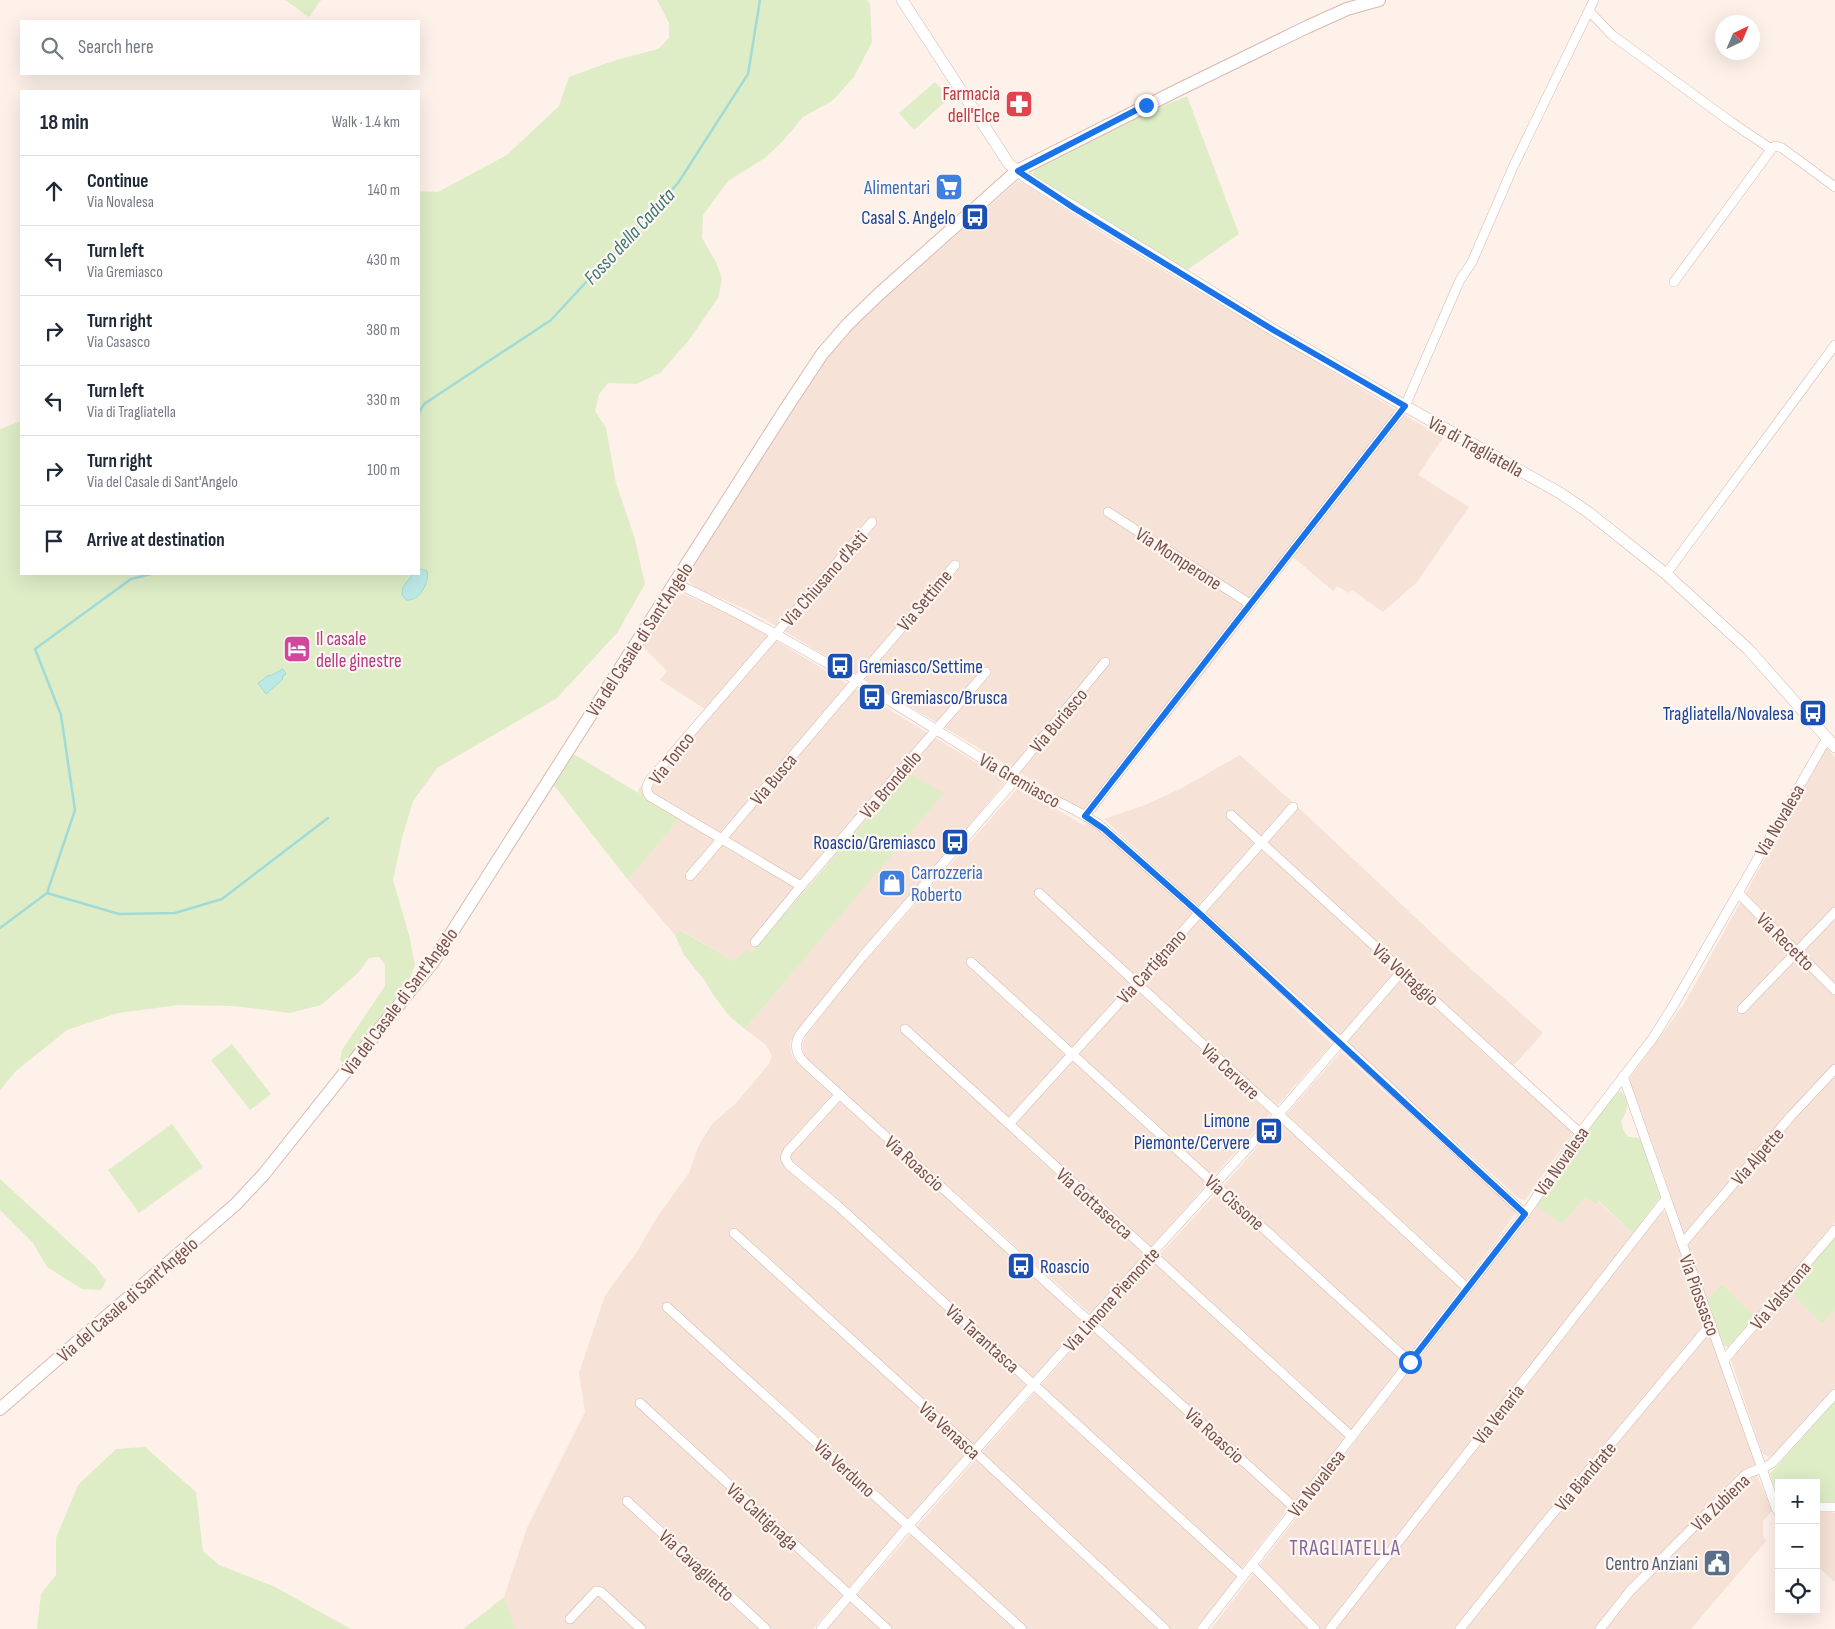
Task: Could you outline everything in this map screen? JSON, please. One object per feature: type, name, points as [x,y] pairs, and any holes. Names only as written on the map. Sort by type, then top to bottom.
[{"type":"main road","name":"Via del Casale di Sant'Angelo","points":[[0,1409],[236,1204],[264,1174],[433,962],[785,410],[834,339],[879,294],[1018,171],[1307,27],[1347,9],[1379,0]]},
{"type":"street","name":"Via di Tragliatella","points":[[902,0],[1009,164],[1089,217],[1275,331],[1569,498],[1666,574],[1748,649],[1835,747]]},
{"type":"street","points":[[1085,816],[1405,406],[1460,280],[1472,262],[1514,166],[1594,0]]},
{"type":"street","points":[[1589,11],[1612,35],[1771,149]]},
{"type":"street","points":[[1674,282],[1771,149],[1776,146],[1782,148],[1835,186]]},
{"type":"street","points":[[1666,574],[1835,345]]},
{"type":"street","name":"Via Momperone","points":[[1108,512],[1250,604]]},
{"type":"street","name":"Via Chiusano d'Asti","points":[[775,634],[872,522]]},
{"type":"street","name":"Via Settime","points":[[856,682],[954,564]]},
{"type":"street","name":"Via Gremiasco","points":[[675,583],[734,611],[775,634],[937,730],[1013,778],[1085,816],[1104,829],[1342,1043],[1525,1214]]},
{"type":"street","name":"Via Tonco","points":[[775,634],[650,780],[647,792],[801,886]]},
{"type":"street","name":"Via Buriasco","points":[[1013,778],[1105,662]]},
{"type":"street","name":"Via Brondello","points":[[755,942],[986,672]]},
{"type":"street","name":"Via Busca","points":[[690,876],[856,682]]},
{"type":"street","name":"Via Novalesa","points":[[1202,1629],[1525,1214],[1580,1133],[1652,1038],[1668,1015],[1827,738]]},
{"type":"street","name":"Via Roascio","points":[[1013,778],[862,957],[799,1037],[796,1048],[800,1058],[839,1095],[1296,1509]]},
{"type":"street","name":"Via Cartignano","points":[[1009,1124],[1293,807]]},
{"type":"street","name":"Via Voltaggio","points":[[1231,816],[1262,842],[1580,1133]]},
{"type":"street","name":"Via Cervere","points":[[1039,893],[1467,1288]]},
{"type":"street","name":"Via Recetto","points":[[1738,893],[1835,990]]},
{"type":"street","points":[[1742,1009],[1835,912]]},
{"type":"street","name":"Via Cissone","points":[[971,962],[1410,1362]]},
{"type":"street","name":"Via Limone Piemonte","points":[[821,1629],[908,1526],[1090,1321],[1342,1043],[1402,972]]},
{"type":"street","name":"Via Gottasecca","points":[[905,1028],[1352,1437]]},
{"type":"street","name":"Via Alpette","points":[[1682,1244],[1785,1124],[1835,1070]]},
{"type":"street","name":"Via Piossasco","points":[[1623,1076],[1775,1502]]},
{"type":"street","name":"Via Tarantasca","points":[[839,1095],[788,1151],[786,1156],[787,1164],[837,1205],[1243,1576]]},
{"type":"street","name":"Via Venaria","points":[[1330,1629],[1666,1199]]},
{"type":"street","name":"Via Valstrona","points":[[1724,1360],[1835,1230]]},
{"type":"street","name":"Via Venasca","points":[[734,1233],[975,1452],[1165,1629]]},
{"type":"street","name":"Via Verduno","points":[[667,1307],[1022,1629]]},
{"type":"street","name":"Via Biandrate","points":[[1460,1629],[1711,1324]]},
{"type":"street","name":"Via Zubiena","points":[[1600,1629],[1630,1591],[1744,1476],[1752,1471],[1768,1467],[1776,1460],[1835,1394]]},
{"type":"street","name":"Via Caltignaga","points":[[640,1403],[887,1629]]},
{"type":"street","name":"Via Cavaglietto","points":[[627,1501],[766,1629]]},
{"type":"street","points":[[1820,1507],[1835,1507]]},
{"type":"street","points":[[1252,1565],[1315,1629]]},
{"type":"street","points":[[570,1619],[596,1591],[601,1592],[630,1626],[641,1629]]},
{"type":"shaded area","points":[[1018,181],[1029,186],[1112,240],[1443,438],[1418,475],[1469,507],[1417,582],[1383,612],[1352,590],[1349,593],[1337,586],[1333,591],[1293,557],[1191,691],[1128,767],[1096,812],[1079,808],[1070,803],[776,626],[748,610],[696,588],[688,580],[689,571],[822,364],[847,333],[876,305]]},
{"type":"shaded area","points":[[683,594],[732,615],[777,641],[1006,781],[790,1042],[791,1053],[794,1059],[811,1076],[1084,1322],[813,1629],[516,1629],[504,1597],[527,1528],[585,1412],[579,1373],[605,1296],[638,1250],[657,1217],[689,1173],[698,1147],[712,1124],[736,1103],[769,1064],[772,1056],[766,1045],[745,1029],[943,793],[827,864],[751,954],[734,961],[681,930],[675,935],[628,880],[680,818],[638,793],[638,790],[705,709],[660,680],[667,671],[641,645],[673,597]]},
{"type":"shaded area","points":[[1827,747],[1835,758],[1835,1222],[1755,1317],[1722,1284],[1707,1300],[1629,1079],[1684,1004]]},
{"type":"shaded area","points":[[1240,755],[1451,951],[1543,1033],[1514,1065],[1566,1115],[1578,1123],[1525,1200],[1520,1199],[1402,1093],[1104,819],[1145,805],[1182,788]]},
{"type":"shaded area","points":[[1017,789],[1022,789],[1083,825],[1090,822],[1095,825],[1332,1044],[1091,1314],[809,1061],[804,1055],[802,1045],[806,1036],[853,975]]},
{"type":"shaded area","points":[[1341,1052],[1516,1212],[1299,1499],[1288,1509],[1242,1568],[1236,1580],[1196,1629],[827,1629],[1098,1320],[1216,1194]]},
{"type":"shaded area","points":[[1587,1198],[1596,1203],[1598,1201],[1639,1240],[1662,1212],[1666,1212],[1752,1452],[1759,1480],[1772,1511],[1763,1521],[1763,1536],[1766,1541],[1691,1629],[1211,1629],[1536,1206],[1562,1224]]},
{"type":"shaded area","points":[[1789,1291],[1822,1324],[1835,1310],[1835,1387],[1777,1453],[1769,1457],[1762,1453],[1731,1360]]},
{"type":"shaded area","points":[[1820,1512],[1835,1513],[1835,1582],[1820,1569]]},
{"type":"green space","points":[[285,0],[321,0],[309,17]]},
{"type":"green space","points":[[657,0],[867,0],[870,4],[872,42],[854,77],[832,101],[803,117],[782,142],[765,158],[728,181],[703,215],[702,238],[716,262],[722,279],[718,298],[689,340],[660,373],[636,384],[608,383],[599,394],[595,411],[606,428],[616,483],[634,536],[645,584],[617,633],[557,698],[437,768],[413,801],[402,838],[393,880],[409,935],[415,965],[410,978],[344,1063],[340,1060],[342,1050],[385,986],[385,965],[379,957],[369,958],[357,974],[321,1005],[290,1013],[234,1006],[179,1005],[118,1013],[67,1030],[16,1071],[0,1090],[0,429],[20,421],[20,575],[420,575],[420,191],[438,192],[507,155],[559,106],[569,77],[616,60],[658,49],[669,38],[669,23]]},
{"type":"green space","points":[[935,82],[949,98],[914,130],[899,113]]},
{"type":"green space","points":[[1187,96],[1239,234],[1187,270],[1033,175],[1035,168],[1103,132]]},
{"type":"green space","points":[[572,753],[680,818],[628,880],[553,784]]},
{"type":"green space","points":[[908,772],[944,793],[745,1029],[730,1017],[714,996],[705,981],[684,955],[675,935],[680,930],[734,961],[746,950],[751,953]]},
{"type":"green space","points":[[232,1044],[271,1094],[250,1110],[211,1060]]},
{"type":"green space","points":[[1619,1091],[1626,1097],[1628,1105],[1621,1121],[1623,1130],[1628,1137],[1639,1138],[1660,1197],[1633,1234],[1599,1201],[1596,1204],[1587,1198],[1562,1224],[1536,1206],[1610,1099]]},
{"type":"green space","points":[[172,1124],[203,1167],[139,1213],[108,1170]]},
{"type":"green space","points":[[0,1179],[95,1266],[106,1281],[101,1290],[82,1289],[47,1267],[33,1243],[0,1210]]},
{"type":"green space","points":[[1835,1237],[1835,1310],[1822,1324],[1789,1291]]},
{"type":"green space","points":[[1722,1284],[1755,1317],[1728,1347],[1724,1346],[1707,1300]]},
{"type":"green space","points":[[1835,1401],[1835,1503],[1820,1503],[1820,1479],[1775,1479],[1775,1488],[1770,1474]]},
{"type":"green space","points":[[145,1447],[196,1492],[203,1551],[219,1565],[275,1587],[351,1629],[37,1629],[41,1594],[56,1575],[56,1538],[78,1485],[116,1449]]},
{"type":"green space","points":[[504,1597],[516,1629],[463,1629],[467,1626]]},
{"type":"water","points":[[420,570],[427,571],[425,586],[415,598],[406,600],[402,594],[403,587],[412,575],[420,575]]},
{"type":"water","points":[[283,669],[286,674],[282,677],[283,679],[266,694],[258,683],[269,675]]},
{"type":"waterway","name":"Fosso della Caduta","points":[[420,411],[424,404],[551,320],[678,183],[748,74],[760,0]]},
{"type":"waterway","name":"Fosso della Caduta","points":[[0,928],[47,893],[75,810],[61,715],[35,649],[131,579],[147,575]]},
{"type":"waterway","points":[[47,893],[119,914],[175,913],[222,899],[328,818]]},
{"type":"place","name":"Farmacia dell'Elce","points":[[1019,104]]},
{"type":"place","name":"Alimentari","points":[[949,187]]},
{"type":"place","name":"Casal S. Angelo","points":[[975,217]]},
{"type":"place","name":"Il casale delle ginestre","points":[[297,649]]},
{"type":"place","name":"Gremiasco/Settime","points":[[840,666]]},
{"type":"place","name":"Gremiasco/Brusca","points":[[872,697]]},
{"type":"place","name":"Tragliatella/Novalesa","points":[[1813,713]]},
{"type":"place","name":"Roascio/Gremiasco","points":[[955,842]]},
{"type":"place","name":"Carrozzeria Roberto","points":[[892,883]]},
{"type":"place","name":"Limone Piemonte/Cervere","points":[[1269,1131]]},
{"type":"place","name":"Roascio","points":[[1021,1266]]},
{"type":"place","name":"Centro Anziani","points":[[1717,1563]]},
{"type":"district","name":"TRAGLIATELLA","points":[[1345,1548]]},
{"type":"route","points":[[1146,105],[1018,171],[1074,208],[1275,331],[1405,406],[1085,816],[1104,829],[1199,913],[1525,1214],[1410,1362]]}]
